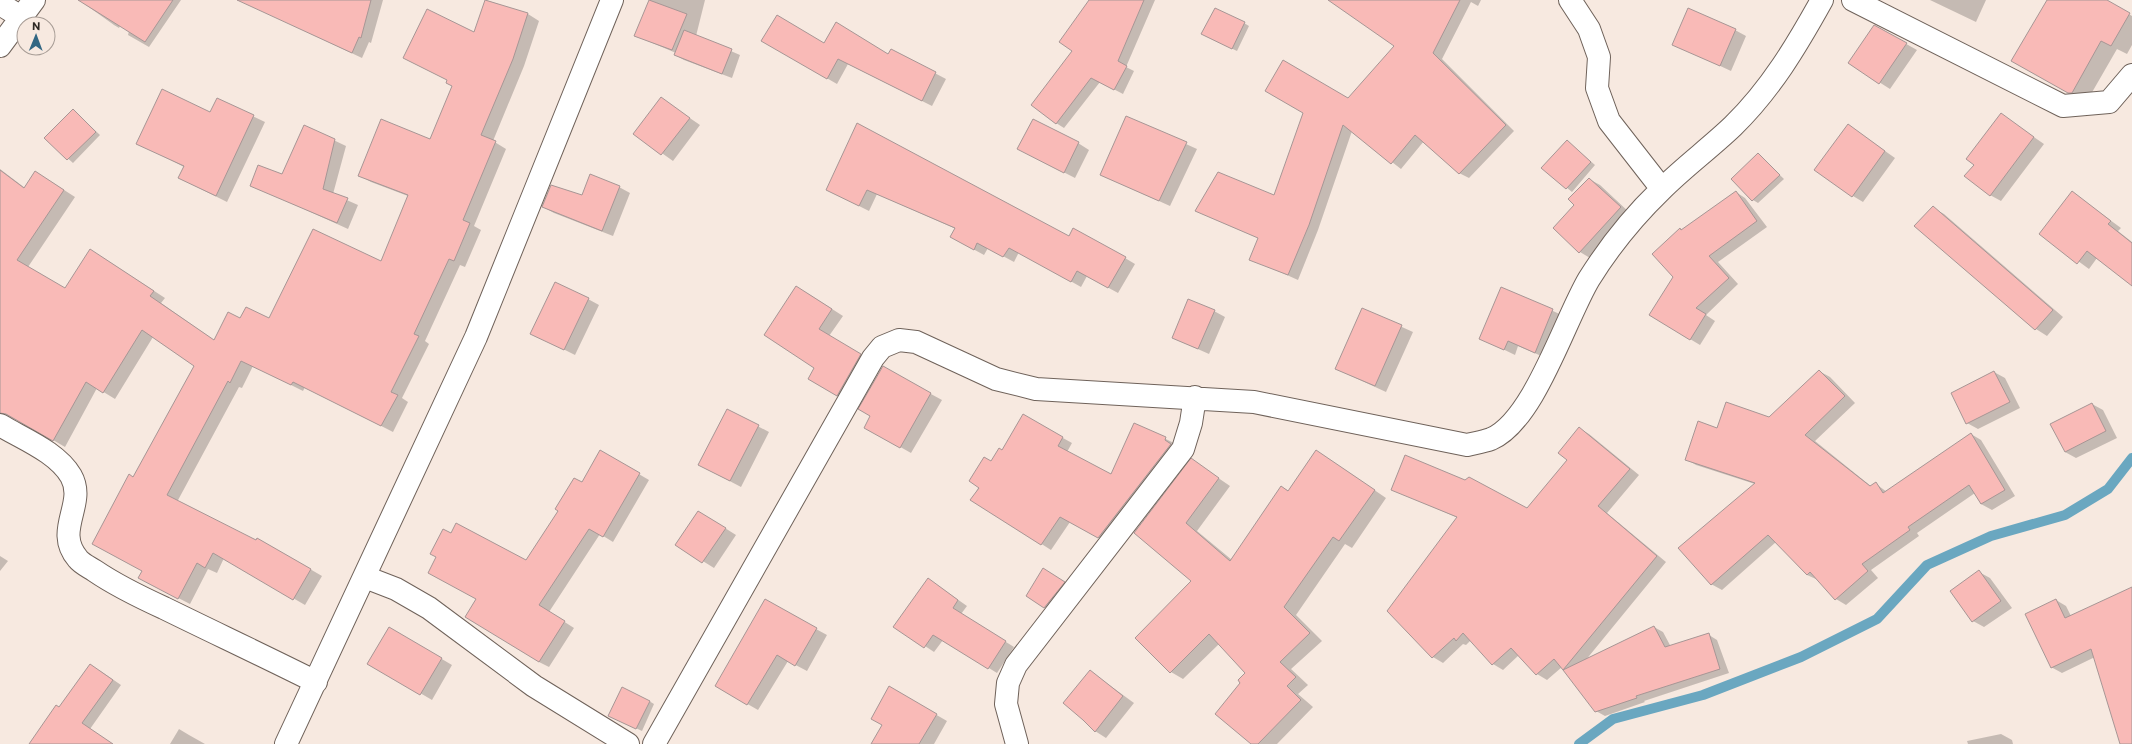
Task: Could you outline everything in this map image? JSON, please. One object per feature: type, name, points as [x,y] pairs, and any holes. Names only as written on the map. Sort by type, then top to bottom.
[{"type":"street","points":[[22,16],[34,0]]},
{"type":"street","points":[[286,744],[476,338],[612,0]]},
{"type":"street","points":[[1570,0],[1589,29],[1599,57],[1597,88],[1609,121],[1662,189]]},
{"type":"street","points":[[654,744],[873,358],[882,347],[899,340],[916,342],[996,379],[1036,389],[1195,397],[1268,404],[1467,445],[1491,439],[1512,424],[1527,402],[1589,279],[1634,216],[1734,125],[1772,82],[1803,34],[1822,0]]},
{"type":"street","points":[[1853,0],[2063,106],[2109,102],[2132,75]]},
{"type":"street","points":[[0,4],[19,16]]},
{"type":"street","points":[[0,46],[16,24]]},
{"type":"street","points":[[1017,744],[1006,704],[1008,683],[1016,665],[1183,449],[1191,424],[1195,397]]},
{"type":"street","points":[[0,426],[45,452],[62,464],[72,476],[76,502],[70,518],[68,539],[71,550],[79,560],[114,584],[316,682]]},
{"type":"street","points":[[365,577],[396,589],[429,608],[534,686],[628,744]]},
{"type":"building","points":[[78,0],[173,0],[145,42]]},
{"type":"building","points":[[237,0],[371,0],[361,38],[359,37],[352,53]]},
{"type":"building","points":[[485,0],[528,13],[513,59],[481,135],[496,141],[463,220],[470,223],[454,261],[449,259],[414,334],[419,336],[391,392],[398,395],[381,426],[293,382],[291,385],[241,361],[230,383],[228,381],[167,495],[256,540],[257,538],[311,569],[293,600],[213,553],[205,568],[197,563],[178,599],[138,578],[142,571],[92,544],[129,474],[133,477],[194,366],[142,330],[103,393],[86,382],[53,441],[6,414],[0,413],[0,170],[24,188],[35,171],[64,190],[17,260],[65,288],[90,249],[154,291],[150,296],[214,340],[228,312],[240,318],[246,307],[269,318],[313,229],[381,261],[408,195],[358,176],[381,119],[430,139],[452,86],[446,83],[447,80],[403,58],[427,9],[474,32]]},
{"type":"building","points":[[649,0],[687,14],[672,50],[634,36]]},
{"type":"building","points":[[1089,0],[1144,0],[1118,61],[1127,66],[1114,90],[1091,78],[1056,124],[1031,105],[1072,51],[1059,42]]},
{"type":"building","points":[[1328,0],[1460,0],[1433,53],[1506,125],[1459,174],[1415,135],[1391,164],[1343,125],[1309,225],[1288,275],[1249,260],[1258,238],[1195,211],[1218,172],[1274,195],[1303,113],[1265,91],[1283,60],[1348,98],[1394,46]]},
{"type":"building","points":[[2047,0],[2107,0],[2130,13],[2111,46],[2101,41],[2072,93],[2068,93],[2011,61]]},
{"type":"building","points":[[1215,8],[1245,22],[1232,49],[1201,34]]},
{"type":"building","points":[[1688,8],[1736,29],[1720,66],[1672,45]]},
{"type":"building","points":[[777,15],[824,43],[836,22],[888,54],[891,49],[936,72],[922,101],[838,59],[827,79],[761,41]]},
{"type":"building","points":[[1874,25],[1907,43],[1879,84],[1848,63]]},
{"type":"building","points":[[684,30],[732,49],[722,74],[674,55]]},
{"type":"building","points":[[162,89],[210,112],[217,98],[254,115],[216,196],[178,178],[184,166],[136,144]]},
{"type":"building","points":[[661,97],[690,118],[661,155],[633,134]]},
{"type":"building","points":[[73,109],[96,132],[67,160],[44,138]]},
{"type":"building","points":[[2001,113],[2034,137],[1990,196],[1964,176],[1974,165],[1966,159]]},
{"type":"building","points":[[1126,116],[1187,142],[1159,201],[1100,175]]},
{"type":"building","points":[[1033,119],[1079,142],[1064,173],[1017,149]]},
{"type":"building","points":[[857,123],[1069,236],[1073,228],[1126,257],[1108,288],[1077,271],[1071,282],[1009,248],[1003,257],[977,243],[974,250],[950,237],[955,228],[867,190],[859,206],[826,190]]},
{"type":"building","points":[[1848,124],[1885,151],[1852,197],[1814,170]]},
{"type":"building","points":[[304,125],[335,139],[323,189],[348,198],[337,223],[250,186],[258,165],[282,174]]},
{"type":"building","points":[[1567,140],[1591,162],[1566,189],[1541,168]]},
{"type":"building","points":[[1758,153],[1780,175],[1752,201],[1731,179]]},
{"type":"building","points":[[590,174],[620,186],[602,231],[542,207],[551,185],[582,195]]},
{"type":"building","points":[[1589,178],[1621,207],[1579,253],[1553,228],[1574,205],[1568,199]]},
{"type":"building","points":[[1736,191],[1757,221],[1709,256],[1729,278],[1696,308],[1706,314],[1690,340],[1649,315],[1673,277],[1652,254],[1680,228],[1681,230]]},
{"type":"building","points":[[2072,191],[2111,221],[2108,224],[2132,243],[2132,286],[2087,251],[2077,264],[2039,234]]},
{"type":"building","points":[[1933,206],[2053,310],[2035,330],[1914,226]]},
{"type":"building","points":[[555,282],[589,298],[564,350],[530,334]]},
{"type":"building","points":[[796,286],[832,309],[819,329],[861,354],[837,396],[808,379],[814,368],[764,335]]},
{"type":"building","points":[[1501,287],[1553,309],[1535,353],[1508,341],[1504,350],[1479,339]]},
{"type":"building","points":[[1188,299],[1215,310],[1198,349],[1172,338]]},
{"type":"building","points":[[1362,308],[1402,325],[1375,386],[1335,369]]},
{"type":"building","points":[[883,366],[931,393],[900,448],[864,428],[870,416],[858,409]]},
{"type":"building","points":[[1819,370],[1845,396],[1805,435],[1870,486],[1876,482],[1883,493],[1971,433],[2005,490],[1981,504],[1969,485],[1908,527],[1910,530],[1862,564],[1868,571],[1835,600],[1810,572],[1807,575],[1768,535],[1711,585],[1678,548],[1755,483],[1685,460],[1698,421],[1717,428],[1726,402],[1769,417]]},
{"type":"building","points":[[1994,371],[2010,402],[1966,424],[1951,393]]},
{"type":"building","points":[[2092,403],[2106,431],[2065,452],[2050,424]]},
{"type":"building","points":[[727,409],[759,425],[730,481],[698,465]]},
{"type":"building","points":[[1023,414],[1063,437],[1058,446],[1111,474],[1134,423],[1166,437],[1165,440],[1171,444],[1098,538],[1060,517],[1041,545],[970,500],[979,488],[969,481],[984,457],[991,461],[999,448],[1002,450]]},
{"type":"building","points":[[1579,427],[1630,469],[1598,506],[1657,556],[1563,670],[1554,659],[1536,675],[1511,648],[1492,665],[1463,633],[1456,641],[1454,638],[1432,658],[1387,611],[1457,517],[1391,490],[1405,455],[1465,480],[1469,477],[1527,508],[1567,460],[1558,453]]},
{"type":"building","points":[[600,450],[640,473],[603,537],[589,529],[539,605],[565,621],[539,662],[465,617],[476,599],[428,573],[436,557],[430,554],[443,529],[451,533],[456,523],[526,560],[558,511],[555,509],[574,478],[582,482]]},
{"type":"building","points":[[1316,450],[1375,490],[1339,541],[1333,537],[1284,607],[1310,633],[1280,662],[1296,677],[1287,686],[1301,700],[1258,744],[1251,744],[1215,714],[1240,683],[1238,680],[1245,673],[1209,634],[1170,673],[1135,638],[1191,581],[1134,533],[1191,458],[1219,478],[1186,523],[1230,561],[1281,486],[1288,491]]},
{"type":"building","points":[[698,511],[726,528],[702,563],[675,545]]},
{"type":"building","points":[[1043,568],[1065,582],[1044,608],[1026,596]]},
{"type":"building","points":[[1979,570],[2001,601],[1972,622],[1950,591]]},
{"type":"building","points":[[928,578],[958,600],[953,608],[1006,641],[988,669],[933,635],[924,648],[893,627]]},
{"type":"building","points":[[2132,587],[2132,744],[2120,744],[2091,649],[2051,668],[2025,614],[2056,599],[2065,618]]},
{"type":"building","points":[[765,599],[817,628],[795,666],[777,655],[747,705],[715,686]]},
{"type":"building","points":[[1654,626],[1665,647],[1709,633],[1720,669],[1636,696],[1637,698],[1595,712],[1563,670]]},
{"type":"building","points":[[389,627],[442,658],[420,695],[367,664]]},
{"type":"building","points":[[90,664],[113,680],[82,723],[113,744],[29,744],[56,705],[59,707]]},
{"type":"building","points":[[1090,670],[1123,696],[1095,732],[1063,703]]},
{"type":"building","points":[[889,686],[937,714],[919,744],[871,744],[882,725],[871,719]]},
{"type":"building","points":[[622,687],[650,701],[636,729],[608,716]]},
{"type":"waterway","points":[[1579,744],[1613,719],[1703,695],[1801,657],[1877,619],[1927,565],[1991,536],[2065,515],[2108,489],[2132,458]]}]
